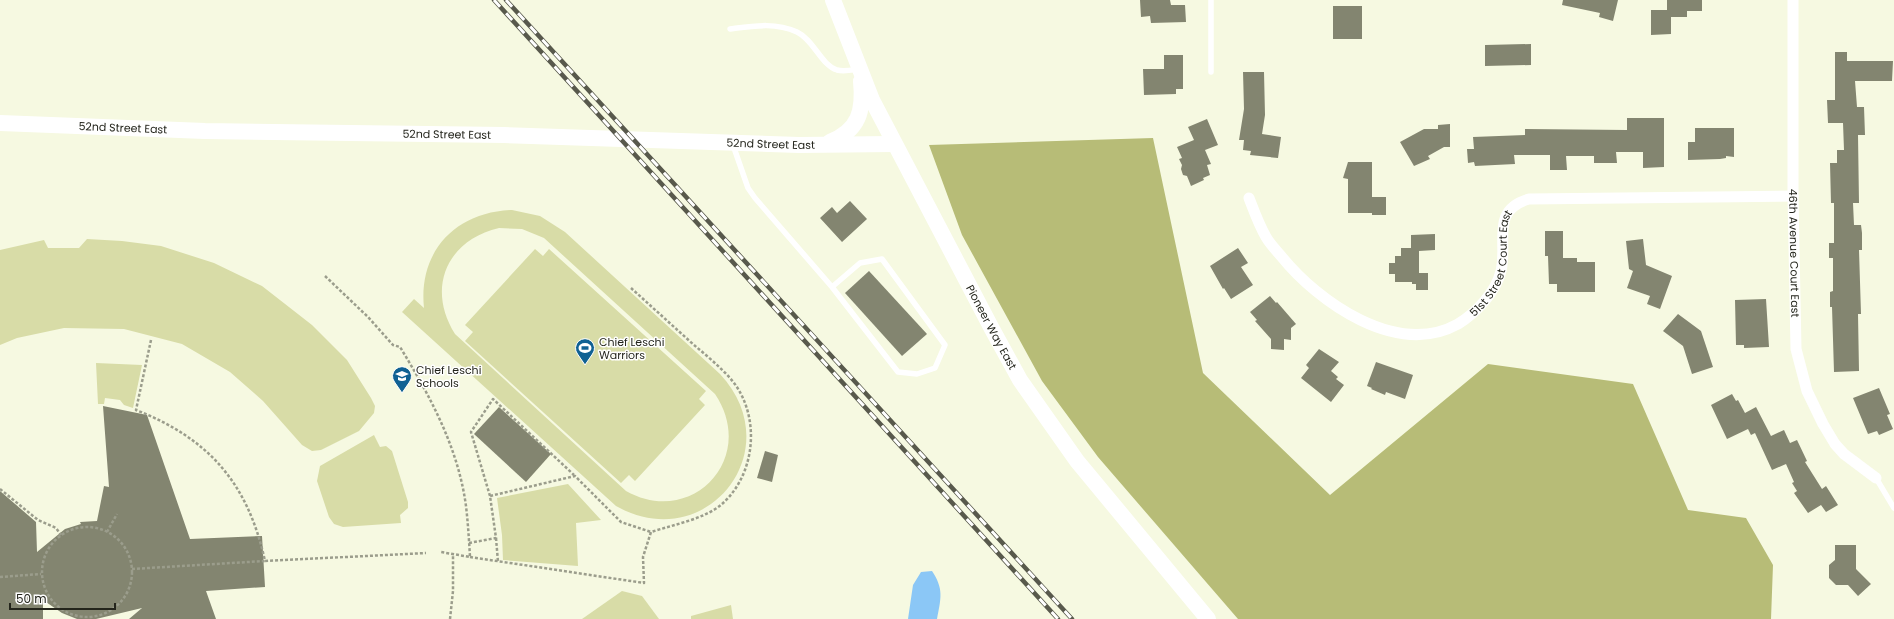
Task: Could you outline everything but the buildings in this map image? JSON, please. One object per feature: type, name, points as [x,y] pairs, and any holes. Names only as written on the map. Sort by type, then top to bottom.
[{"type":"street","name":"Pioneer Way East","points":[[833,0],[859,69],[894,144],[1020,380],[1045,418],[1077,461],[1208,619]]},
{"type":"street","name":"46th Avenue Court East","points":[[1793,0],[1795,334],[1799,366],[1814,409],[1835,444],[1844,454],[1876,478]]},
{"type":"street","points":[[826,144],[848,132],[858,119],[862,94],[859,69]]},
{"type":"street","name":"52nd Street East","points":[[0,123],[205,131],[504,135],[799,145],[894,144]]},
{"type":"street","name":"51st Street Court East","points":[[1249,198],[1266,238],[1286,262],[1314,290],[1354,317],[1368,324],[1394,332],[1407,334],[1438,331],[1456,325],[1473,313],[1484,302],[1497,282],[1501,271],[1503,220],[1512,207],[1519,202],[1529,199],[1793,196]]},
{"type":"lane","points":[[1211,0],[1211,72]]},
{"type":"lane","points":[[730,29],[762,25],[780,26],[798,32],[810,42],[829,66],[838,70],[859,69]]},
{"type":"lane","points":[[733,142],[748,188],[755,198],[832,287],[898,372],[917,374],[935,368],[945,345],[882,259],[860,263],[832,287]]},
{"type":"lane","points":[[1876,478],[1894,508]]},
{"type":"path","points":[[325,276],[368,316],[393,345],[400,347],[424,386],[440,418],[452,448],[466,505],[470,557]]},
{"type":"path","points":[[498,562],[490,496],[471,432],[493,400],[575,476],[621,522],[651,532],[691,521],[721,505],[734,490],[746,471],[751,448],[751,428],[744,400],[730,378],[631,288]]},
{"type":"path","points":[[151,340],[136,410],[163,420],[186,434],[201,445],[220,464],[244,498],[260,536],[265,561]]},
{"type":"path","points":[[490,496],[575,476]]},
{"type":"path","points":[[0,489],[38,520],[56,528],[61,535]]},
{"type":"path","points":[[107,532],[117,514]]},
{"type":"path","points":[[82,527],[96,528],[107,532],[121,542],[129,555],[132,569],[130,584],[124,598],[113,609],[99,616],[89,618],[69,614],[56,605],[46,593],[42,574],[42,564],[47,550],[61,535],[68,531],[82,527]]},
{"type":"path","points":[[441,552],[498,562],[644,582],[643,557],[651,532]]},
{"type":"path","points":[[469,543],[496,538]]},
{"type":"path","points":[[132,569],[426,553]]},
{"type":"path","points":[[450,619],[453,591],[452,554]]},
{"type":"path","points":[[0,577],[42,574]]},
{"type":"green space","points":[[1153,138],[1203,373],[1330,495],[1488,364],[1633,384],[1688,510],[1746,518],[1773,565],[1771,619],[1238,619],[1098,457],[1042,381],[962,235],[929,145]]},
{"type":"green space","points":[[512,210],[540,216],[565,232],[720,374],[740,404],[746,434],[742,463],[728,488],[707,507],[680,518],[649,518],[616,506],[402,312],[414,299],[424,308],[424,288],[427,269],[434,252],[445,238],[458,227],[474,218],[492,212]],"holes":[[[499,228],[522,229],[544,238],[715,394],[726,418],[729,441],[723,463],[711,480],[695,493],[674,500],[651,500],[626,491],[455,334],[446,317],[442,300],[442,283],[447,268],[455,255],[466,243],[481,234]]]},
{"type":"green space","points":[[87,239],[122,241],[161,246],[214,263],[262,286],[312,325],[347,360],[371,398],[375,406],[374,413],[359,431],[321,450],[312,451],[302,445],[263,401],[230,372],[182,344],[124,329],[64,328],[17,338],[0,345],[0,250],[44,240],[48,248],[79,248]]},
{"type":"green space","name":"Chief Leschi Warriors","points":[[535,249],[543,256],[549,249],[706,391],[699,399],[705,405],[635,481],[629,475],[621,483],[465,341],[473,332],[465,325]]},
{"type":"green space","points":[[96,363],[142,365],[133,408],[124,405],[120,400],[105,398],[104,404],[98,404]]},
{"type":"green space","points":[[374,435],[380,447],[386,446],[392,451],[408,502],[408,508],[400,515],[401,523],[343,527],[334,524],[329,517],[317,481],[320,466]]},
{"type":"green space","points":[[568,484],[601,520],[576,523],[578,566],[503,560],[502,535],[497,498]]},
{"type":"green space","points":[[622,591],[642,596],[659,619],[582,619]]},
{"type":"green space","points":[[731,605],[733,619],[691,619],[691,616]]},
{"type":"water","points":[[932,571],[936,577],[940,589],[940,605],[937,619],[908,619],[913,585],[921,572]]},
{"type":"railway","points":[[494,0],[1058,619]]},
{"type":"railway","points":[[506,0],[1072,619]]},
{"type":"place","name":"Chief Leschi Warriors","points":[[585,365]]},
{"type":"place","name":"Chief Leschi Schools","points":[[402,393]]}]
